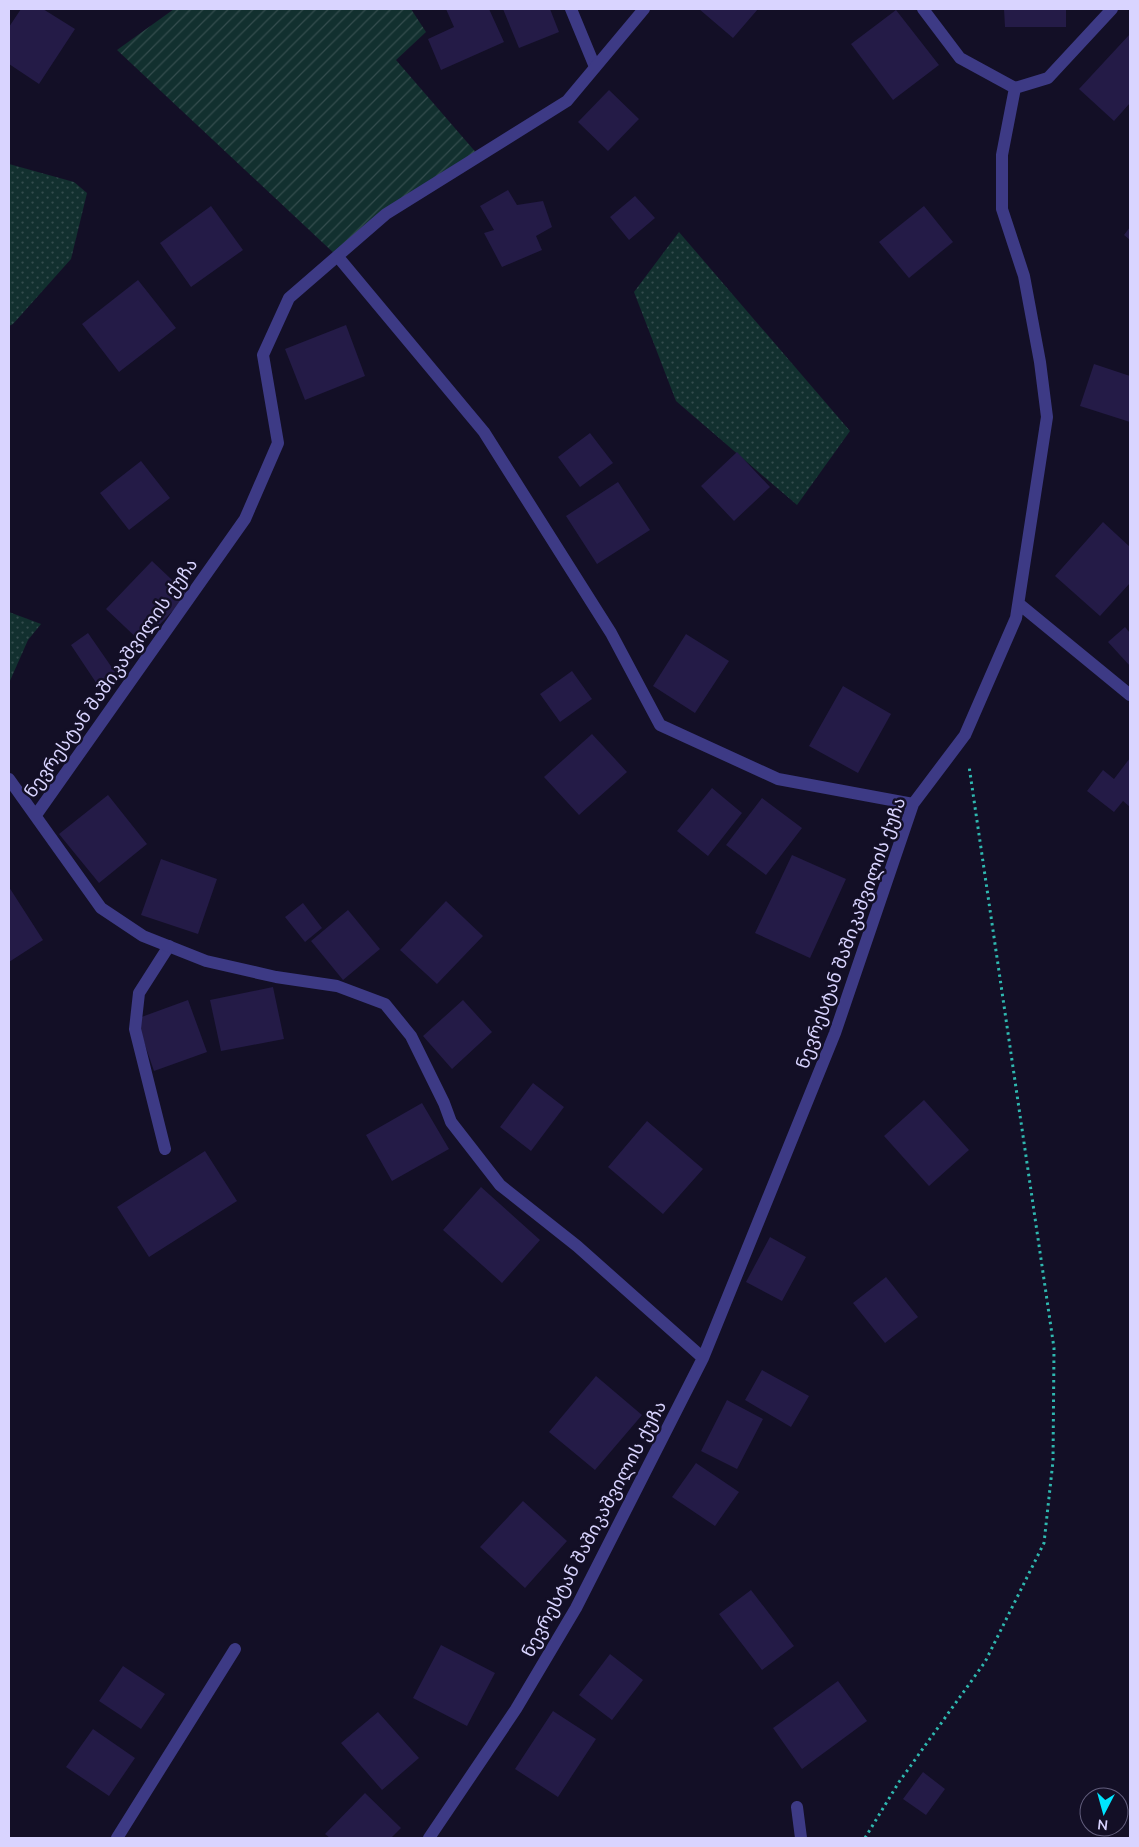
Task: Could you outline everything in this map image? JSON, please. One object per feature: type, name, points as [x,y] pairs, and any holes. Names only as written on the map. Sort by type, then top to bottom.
[{"type":"street","points":[[571,9],[595,67]]},
{"type":"street","name":"ნევრესტან შაშიკაშვილის ქუჩა","points":[[644,9],[567,101],[386,214],[289,298],[263,355],[278,443],[245,519],[36,815],[101,908],[142,936],[206,961],[267,975],[337,986],[385,1004],[411,1036],[444,1103],[451,1122],[500,1185],[577,1246],[702,1358]]},
{"type":"street","points":[[923,9],[960,58],[1015,88],[1048,78],[1112,9]]},
{"type":"street","name":"ნევრესტან შაშიკაშვილის ქუჩა","points":[[429,1838],[516,1709],[576,1608],[702,1358],[836,1033],[913,804],[965,735],[1016,618],[1047,417],[1040,362],[1024,276],[1002,209],[1002,154],[1015,88]]},
{"type":"street","points":[[338,257],[484,432],[611,633],[660,725],[778,779],[913,804]]},
{"type":"street","points":[[1019,604],[1130,695]]},
{"type":"street","points":[[9,779],[36,815]]},
{"type":"street","points":[[165,1149],[135,1029],[139,993],[168,946]]},
{"type":"street","points":[[117,1838],[235,1649]]},
{"type":"street","points":[[797,1807],[801,1838]]},
{"type":"path","points":[[865,1838],[899,1782],[986,1662],[1044,1543],[1053,1460],[1054,1348],[965,735]]},
{"type":"green space","points":[[174,9],[411,9],[426,32],[396,60],[479,156],[386,214],[338,257],[117,50]]},
{"type":"green space","points":[[9,164],[74,182],[87,193],[71,259],[13,324],[9,326]]},
{"type":"green space","points":[[679,232],[850,431],[797,505],[676,401],[634,292]]},
{"type":"green space","points":[[9,612],[41,624],[28,640],[9,683]]},
{"type":"building","points":[[21,9],[43,9],[75,29],[39,84],[9,64],[9,27]]},
{"type":"building","points":[[446,9],[489,9],[504,42],[441,70],[428,39],[454,27]]},
{"type":"building","points":[[503,9],[550,9],[559,32],[519,48]]},
{"type":"building","points":[[699,9],[758,9],[733,38]]},
{"type":"building","points":[[1004,9],[1066,9],[1066,27],[1005,27]]},
{"type":"building","points":[[896,10],[939,65],[893,100],[851,44]]},
{"type":"building","points":[[1130,34],[1130,103],[1114,121],[1079,89]]},
{"type":"building","points":[[609,90],[639,119],[608,151],[578,122]]},
{"type":"building","points":[[508,190],[517,205],[543,201],[552,227],[536,236],[542,250],[502,267],[484,233],[494,230],[480,206]]},
{"type":"building","points":[[635,196],[655,218],[629,240],[610,217]]},
{"type":"building","points":[[211,206],[243,250],[191,287],[160,243]]},
{"type":"building","points":[[924,206],[953,242],[909,278],[879,242]]},
{"type":"building","points":[[1130,227],[1130,240],[1124,235]]},
{"type":"building","points":[[138,280],[176,328],[119,372],[82,324]]},
{"type":"building","points":[[346,325],[365,376],[305,400],[285,349]]},
{"type":"building","points":[[1094,364],[1130,376],[1130,422],[1080,406]]},
{"type":"building","points":[[590,433],[613,463],[580,487],[558,457]]},
{"type":"building","points":[[737,452],[770,487],[734,521],[701,486]]},
{"type":"building","points":[[141,461],[170,498],[129,530],[100,493]]},
{"type":"building","points":[[618,482],[650,530],[597,564],[566,516]]},
{"type":"building","points":[[1103,522],[1130,547],[1130,583],[1100,616],[1055,576]]},
{"type":"building","points":[[152,561],[188,595],[142,643],[106,609]]},
{"type":"building","points":[[1125,627],[1130,633],[1130,666],[1108,642]]},
{"type":"building","points":[[88,633],[115,672],[97,684],[71,645]]},
{"type":"building","points":[[686,634],[729,661],[695,713],[653,686]]},
{"type":"building","points":[[572,671],[592,699],[560,722],[540,694]]},
{"type":"building","points":[[843,686],[891,714],[858,773],[809,746]]},
{"type":"building","points":[[592,734],[627,772],[579,815],[544,777]]},
{"type":"building","points":[[1130,758],[1130,807],[1123,801],[1114,812],[1087,791],[1103,770],[1114,779]]},
{"type":"building","points":[[712,788],[742,813],[708,856],[677,831]]},
{"type":"building","points":[[108,795],[147,844],[99,883],[59,834]]},
{"type":"building","points":[[762,798],[802,828],[766,875],[726,845]]},
{"type":"building","points":[[792,855],[846,879],[810,958],[755,933]]},
{"type":"building","points":[[161,859],[217,879],[198,934],[141,915]]},
{"type":"building","points":[[9,887],[43,940],[9,962]]},
{"type":"building","points":[[446,901],[483,936],[437,984],[400,950]]},
{"type":"building","points":[[303,903],[322,928],[305,942],[285,917]]},
{"type":"building","points":[[348,910],[380,949],[343,980],[311,941]]},
{"type":"building","points":[[273,987],[284,1039],[221,1051],[210,1000]]},
{"type":"building","points":[[188,1000],[207,1052],[154,1071],[136,1019]]},
{"type":"building","points":[[463,1000],[492,1032],[452,1069],[423,1036]]},
{"type":"building","points":[[533,1083],[564,1107],[531,1151],[500,1127]]},
{"type":"building","points":[[924,1100],[969,1150],[929,1186],[884,1136]]},
{"type":"building","points":[[422,1103],[449,1149],[392,1181],[366,1135]]},
{"type":"building","points":[[647,1121],[703,1169],[663,1214],[608,1167]]},
{"type":"building","points":[[205,1151],[237,1201],[149,1257],[117,1207]]},
{"type":"building","points":[[481,1187],[540,1240],[502,1283],[443,1230]]},
{"type":"building","points":[[770,1237],[806,1257],[782,1301],[746,1282]]},
{"type":"building","points":[[886,1277],[918,1317],[885,1343],[853,1303]]},
{"type":"building","points":[[762,1370],[809,1396],[791,1427],[745,1400]]},
{"type":"building","points":[[596,1376],[642,1415],[595,1470],[549,1432]]},
{"type":"building","points":[[727,1400],[763,1419],[737,1469],[701,1451]]},
{"type":"building","points":[[696,1463],[739,1492],[715,1526],[672,1497]]},
{"type":"building","points":[[523,1501],[567,1541],[525,1588],[480,1547]]},
{"type":"building","points":[[751,1590],[794,1646],[762,1670],[719,1614]]},
{"type":"building","points":[[441,1645],[495,1673],[467,1726],[413,1698]]},
{"type":"building","points":[[610,1654],[643,1680],[612,1720],[579,1695]]},
{"type":"building","points":[[123,1666],[165,1694],[141,1729],[99,1701]]},
{"type":"building","points":[[838,1681],[867,1721],[802,1769],[773,1728]]},
{"type":"building","points":[[553,1711],[596,1739],[558,1797],[515,1769]]},
{"type":"building","points":[[378,1712],[419,1758],[382,1790],[341,1743]]},
{"type":"building","points":[[93,1729],[135,1758],[109,1796],[66,1767]]},
{"type":"building","points":[[923,1772],[945,1789],[926,1815],[903,1799]]},
{"type":"building","points":[[365,1793],[401,1828],[391,1838],[330,1838],[325,1834]]}]
